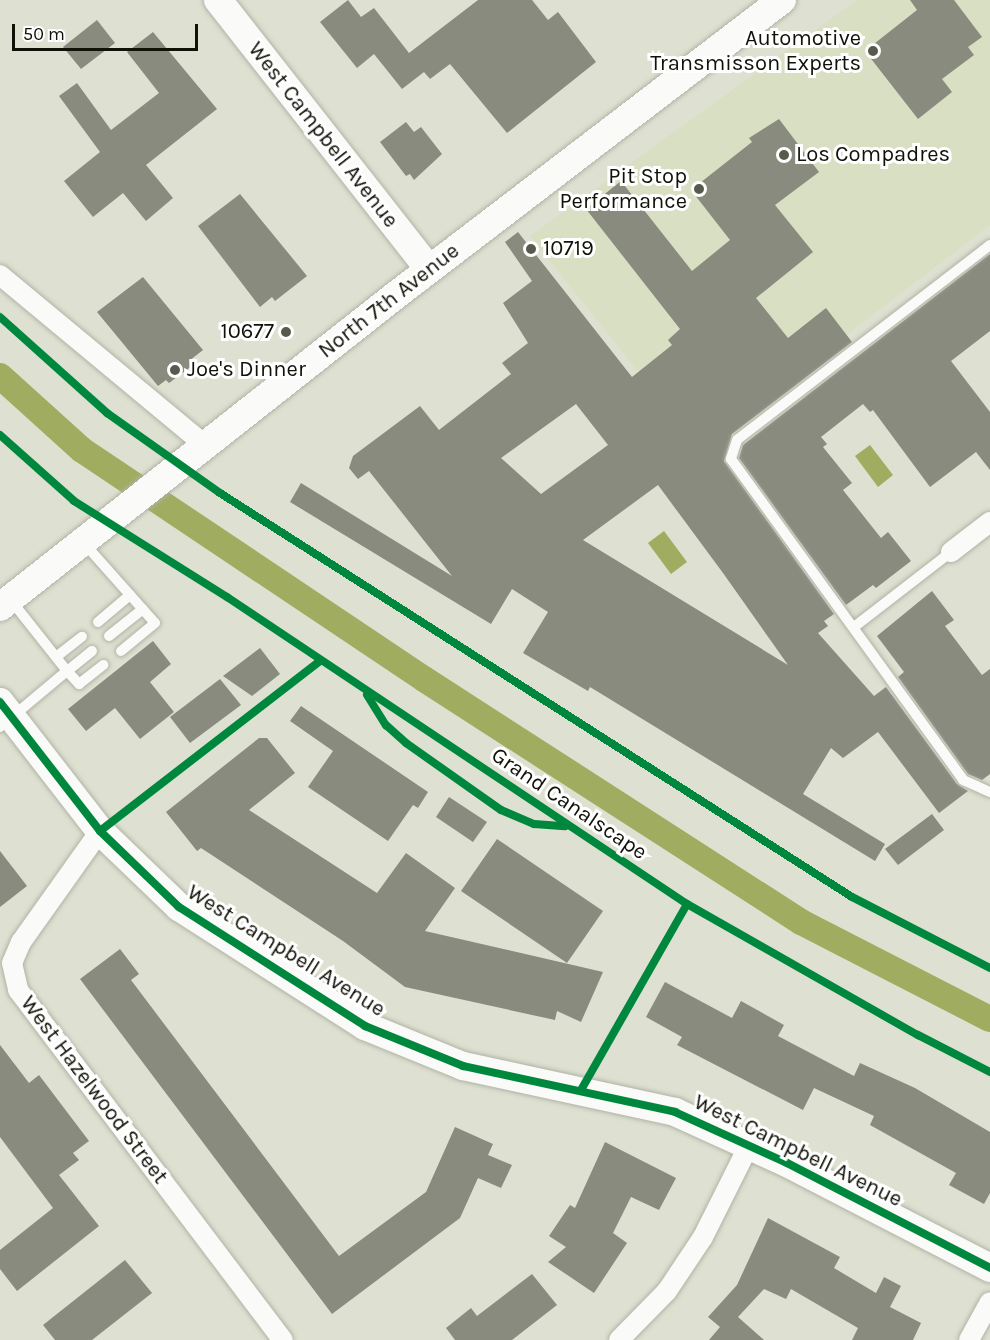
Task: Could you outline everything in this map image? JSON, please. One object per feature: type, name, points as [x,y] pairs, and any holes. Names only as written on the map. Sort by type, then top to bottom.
[{"type":"street","name":"West Campbell Avenue","points":[[218,0],[429,269]]},
{"type":"street","name":"North 7th Avenue","points":[[5,603],[429,269],[777,1]]},
{"type":"street","points":[[0,275],[205,445]]},
{"type":"street","points":[[951,552],[990,522]]},
{"type":"street","name":"West Campbell Avenue","points":[[4,716],[100,831],[179,907],[365,1026],[463,1066],[675,1112],[749,1145],[990,1268]]},
{"type":"street","name":"West Hazelwood Street","points":[[100,831],[21,942],[12,963],[18,990],[283,1340]]},
{"type":"street","points":[[619,1340],[667,1291],[703,1237],[749,1145]]},
{"type":"street","points":[[969,1340],[990,1302]]},
{"type":"lane","points":[[990,245],[737,440],[731,459],[963,780],[990,792]]},
{"type":"lane","points":[[83,542],[155,623],[121,651]]},
{"type":"lane","points":[[854,627],[951,552]]},
{"type":"lane","points":[[98,622],[130,595]]},
{"type":"lane","points":[[5,603],[79,684],[103,665]]},
{"type":"lane","points":[[109,636],[143,609]]},
{"type":"lane","points":[[56,657],[82,637]]},
{"type":"lane","points":[[4,716],[92,651]]},
{"type":"shaded area","points":[[857,0],[990,0],[990,225],[699,448],[530,236]]},
{"type":"shaded area","points":[[870,445],[893,475],[878,487],[855,456]]},
{"type":"shaded area","points":[[664,531],[687,562],[671,574],[648,543]]},
{"type":"building","points":[[348,0],[361,17],[374,8],[409,53],[478,0],[532,0],[548,20],[558,12],[596,62],[507,133],[450,64],[430,79],[424,72],[402,89],[374,54],[357,68],[320,22]]},
{"type":"building","points":[[910,0],[954,0],[982,37],[968,47],[974,55],[942,79],[952,92],[918,119],[865,51],[917,10]]},
{"type":"building","points":[[97,20],[115,43],[81,69],[63,47]]},
{"type":"building","points":[[153,32],[217,109],[146,165],[173,198],[146,221],[123,193],[93,217],[64,181],[100,152],[59,96],[77,83],[111,130],[159,93],[127,52]]},
{"type":"building","points":[[779,119],[819,172],[775,205],[813,252],[756,298],[788,338],[826,308],[852,342],[732,434],[724,461],[834,614],[824,621],[828,626],[818,633],[874,696],[886,687],[957,784],[968,791],[939,813],[878,732],[843,758],[831,748],[803,794],[885,844],[875,861],[590,687],[588,691],[523,653],[548,612],[512,589],[491,624],[290,502],[301,483],[452,576],[369,471],[358,479],[349,468],[353,456],[420,406],[439,430],[511,374],[502,363],[528,343],[503,303],[532,281],[505,242],[518,232],[632,377],[672,345],[668,340],[680,329],[586,209],[621,181],[692,271],[730,240],[691,190],[752,142],[749,138]],"holes":[[[576,404],[608,445],[541,494],[501,458]],[[658,485],[723,573],[788,665],[583,540]]]},
{"type":"building","points":[[406,122],[414,132],[421,127],[442,154],[414,180],[410,174],[406,176],[380,142]]},
{"type":"building","points":[[240,194],[307,276],[275,301],[272,297],[260,307],[198,226]]},
{"type":"building","points":[[990,254],[990,331],[951,361],[990,412],[990,470],[976,452],[930,487],[873,410],[870,412],[863,404],[821,437],[827,444],[823,447],[852,483],[843,490],[881,538],[888,532],[911,561],[876,588],[873,585],[846,605],[739,458],[743,445]]},
{"type":"building","points":[[143,277],[203,350],[189,361],[192,366],[169,383],[166,380],[158,386],[97,312]]},
{"type":"building","points":[[932,591],[954,620],[945,626],[982,675],[990,669],[990,774],[982,780],[968,774],[898,677],[904,672],[877,636]]},
{"type":"building","points":[[153,641],[171,664],[150,682],[174,712],[140,739],[115,708],[86,731],[68,709]]},
{"type":"building","points":[[260,648],[280,674],[252,696],[223,676]]},
{"type":"building","points":[[220,679],[241,705],[190,743],[170,717]]},
{"type":"building","points":[[301,706],[428,792],[418,808],[413,805],[388,841],[308,787],[333,751],[290,721]]},
{"type":"building","points":[[259,738],[267,738],[295,773],[249,810],[377,893],[406,853],[455,888],[425,931],[603,972],[581,1022],[557,1011],[555,1020],[405,987],[343,941],[201,848],[197,851],[166,812]]},
{"type":"building","points":[[449,797],[487,822],[473,842],[436,817]]},
{"type":"building","points":[[932,814],[944,830],[898,865],[885,849]]},
{"type":"building","points":[[497,839],[603,911],[567,963],[461,891]]},
{"type":"building","points":[[0,851],[27,886],[0,907]]},
{"type":"building","points":[[120,949],[139,974],[131,980],[339,1256],[426,1192],[455,1127],[493,1144],[488,1155],[512,1165],[501,1188],[478,1178],[460,1218],[332,1314],[80,979]]},
{"type":"building","points":[[665,982],[732,1018],[741,1001],[784,1025],[778,1036],[854,1076],[860,1063],[915,1088],[990,1132],[990,1193],[984,1204],[949,1185],[956,1173],[870,1125],[874,1116],[814,1088],[803,1110],[677,1045],[682,1037],[646,1017]]},
{"type":"building","points":[[0,1045],[29,1083],[39,1075],[89,1141],[73,1153],[79,1160],[59,1175],[99,1226],[17,1291],[0,1269],[0,1250],[53,1208],[0,1137]]},
{"type":"building","points":[[605,1142],[676,1178],[659,1210],[631,1197],[613,1233],[627,1243],[594,1293],[548,1262],[566,1247],[549,1236],[570,1205],[575,1208]]},
{"type":"building","points":[[768,1218],[840,1257],[834,1268],[876,1293],[884,1277],[901,1286],[890,1307],[921,1323],[913,1340],[852,1340],[858,1328],[791,1289],[786,1299],[764,1289],[738,1317],[764,1340],[709,1340],[720,1327],[708,1317],[737,1285]]},
{"type":"building","points":[[125,1260],[152,1293],[92,1340],[55,1340],[43,1325]]},
{"type":"building","points":[[532,1274],[557,1305],[512,1340],[455,1340],[446,1328],[471,1308],[477,1316]]},
{"type":"waterway","points":[[0,376],[82,450],[424,679],[801,922],[990,1019]]},
{"type":"cycle path","points":[[0,317],[107,413],[220,493],[852,897],[990,968]]},
{"type":"cycle path","name":"Grand Canalscape","points":[[0,435],[74,501],[227,597],[687,904],[918,1035],[990,1072]]},
{"type":"cycle path","points":[[100,831],[320,661]]},
{"type":"cycle path","name":"Grand Canalscape","points":[[367,695],[386,725],[406,743],[501,810],[534,824],[565,826]]},
{"type":"cycle path","points":[[0,702],[100,831],[179,907],[365,1026],[463,1066],[675,1112],[787,1163],[990,1268]]},
{"type":"cycle path","points":[[581,1090],[687,904]]},
{"type":"place","name":"Automotive Transmisson Experts","points":[[873,51]]},
{"type":"place","name":"Los Compadres","points":[[784,155]]},
{"type":"place","name":"Pit Stop Performance","points":[[699,189]]},
{"type":"place","name":"10719","points":[[531,249]]},
{"type":"place","name":"10677","points":[[286,332]]},
{"type":"place","name":"Joe's Dinner","points":[[175,370]]}]
